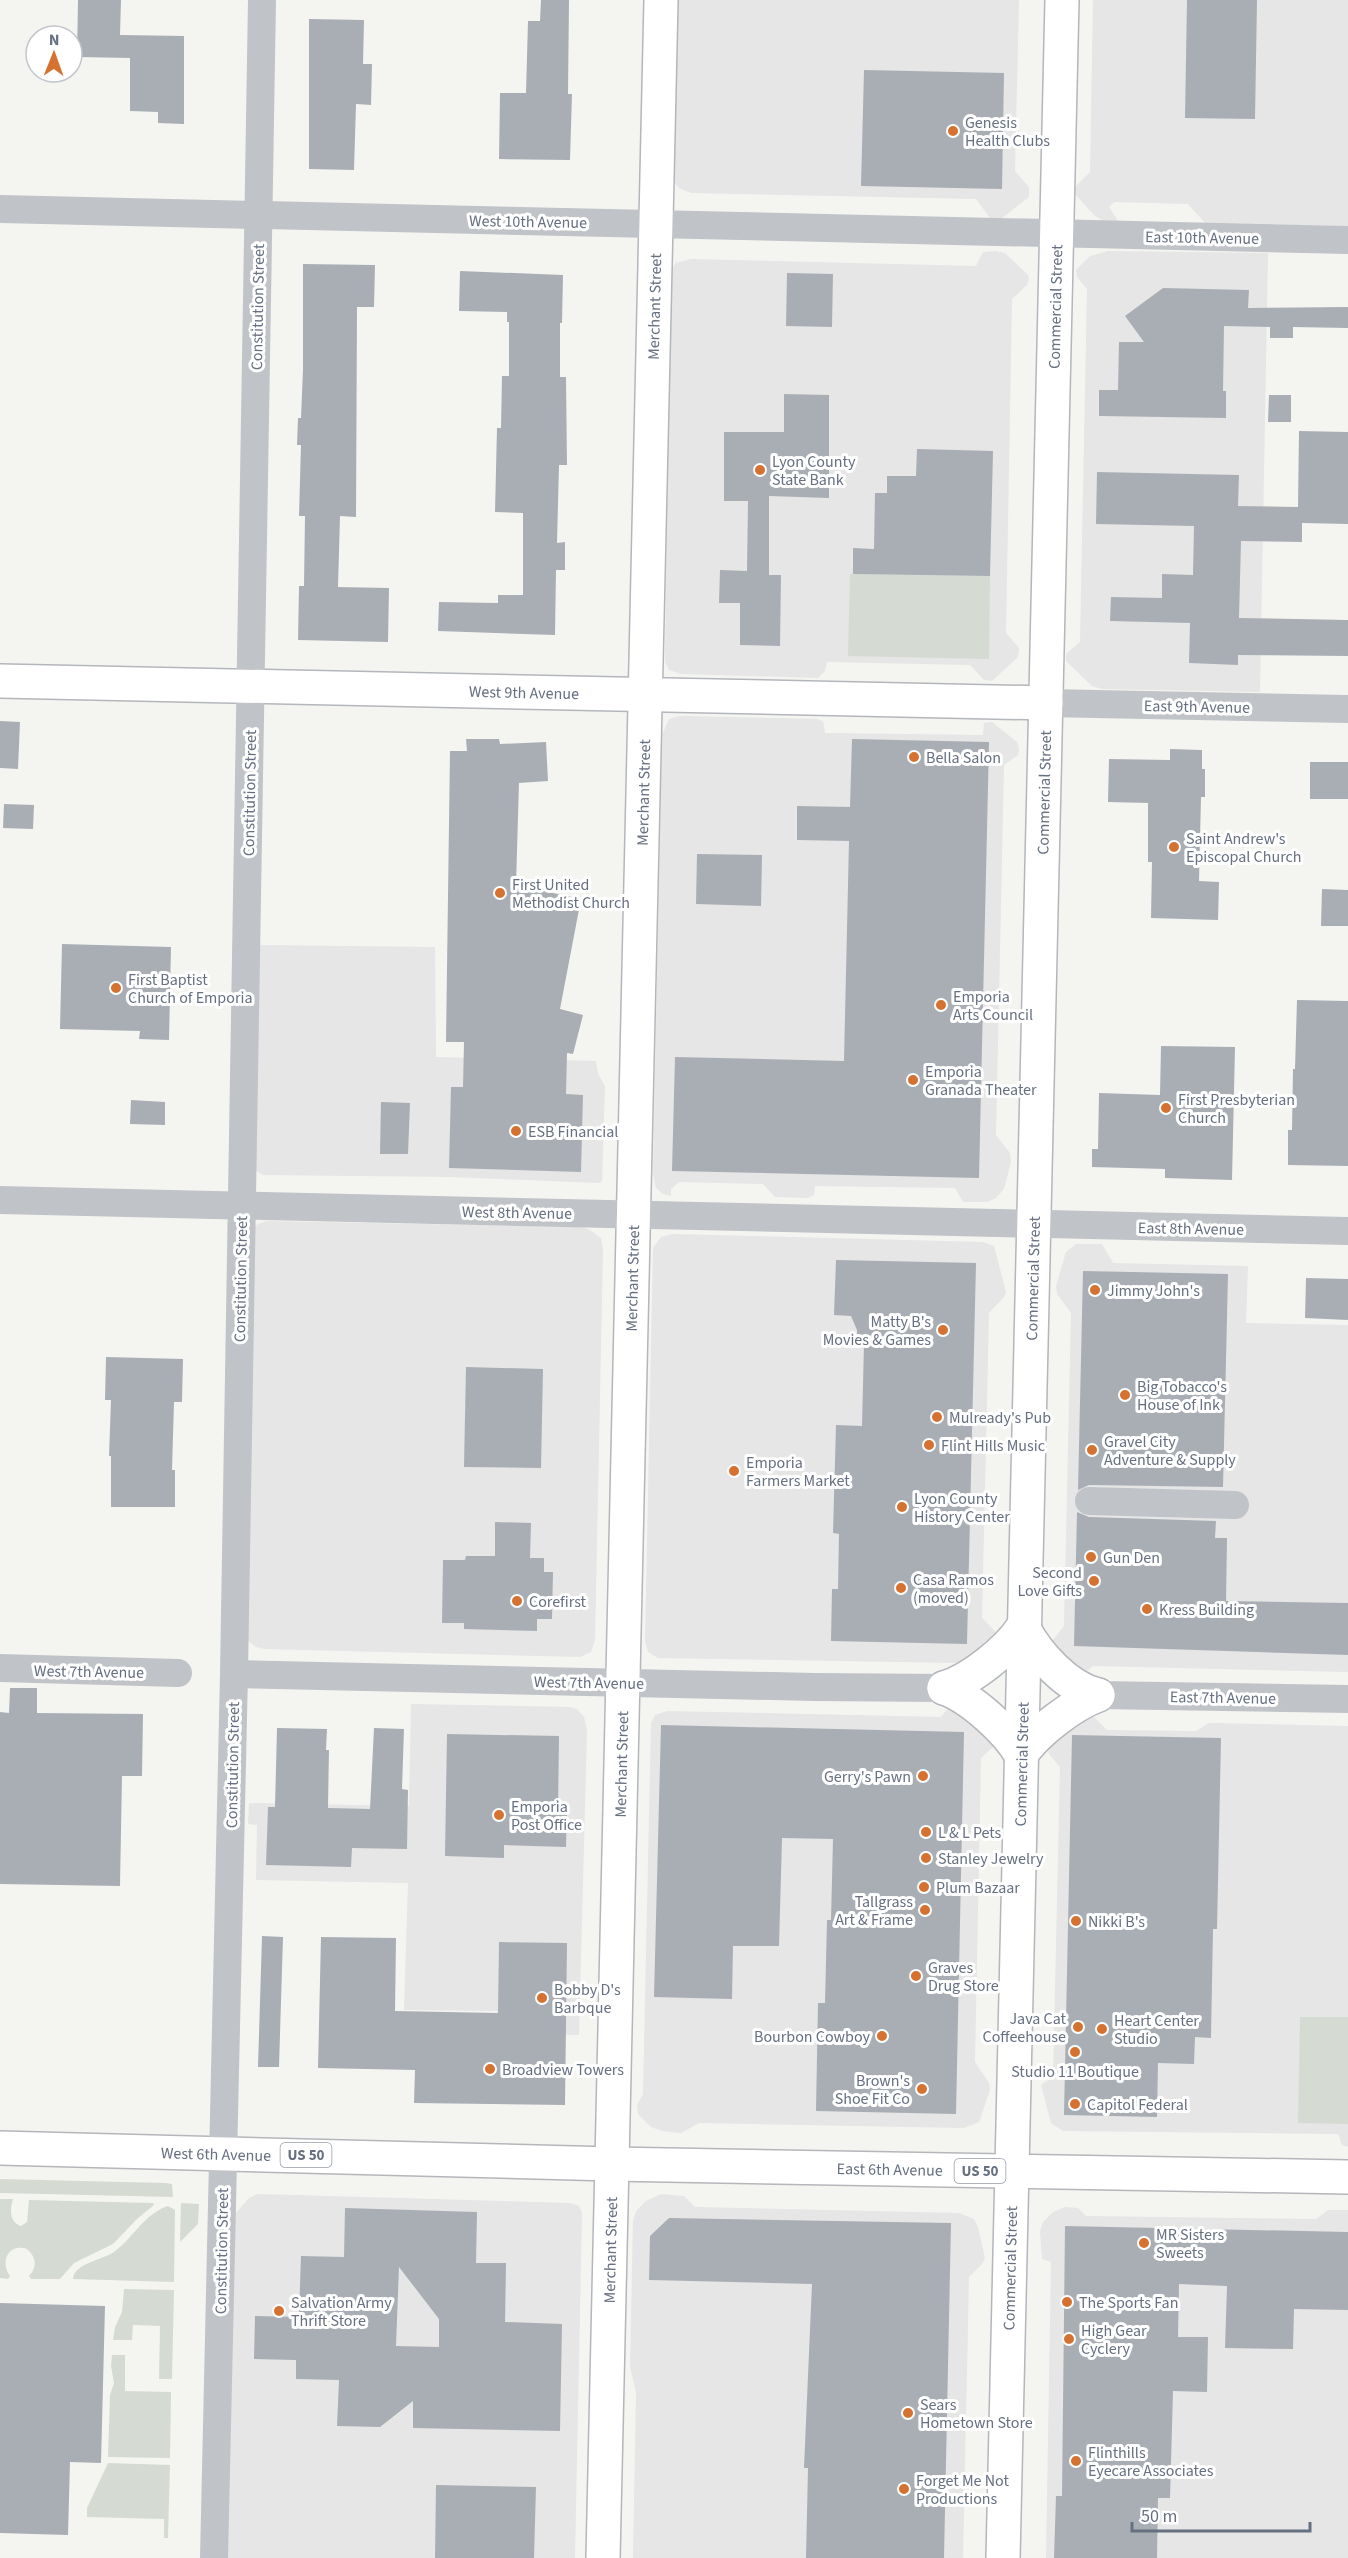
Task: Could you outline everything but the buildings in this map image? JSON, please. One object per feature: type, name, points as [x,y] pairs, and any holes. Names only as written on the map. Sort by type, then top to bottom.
[{"type":"main road","name":"Merchant Street","points":[[603,2558],[661,0]]},
{"type":"main road","name":"Commercial Street","points":[[1003,2558],[1062,0]]},
{"type":"main road","name":"West 9th Avenue","points":[[0,681],[1046,703]]},
{"type":"main road","points":[[944,1688],[956,1684],[973,1673],[1009,1645],[1023,1627],[1036,1650],[1078,1688],[1098,1695]]},
{"type":"main road","points":[[944,1688],[964,1697],[1010,1738],[1021,1755],[1033,1740],[1067,1712],[1098,1695]]},
{"type":"main road","name":"West 6th Avenue","points":[[0,2148],[223,2152],[612,2164]]},
{"type":"main road","name":"East 6th Avenue","points":[[612,2164],[1348,2178]]},
{"type":"street","name":"Constitution Street","points":[[214,2558],[234,1674],[262,0]]},
{"type":"street","name":"West 10th Avenue","points":[[0,209],[1057,233]]},
{"type":"street","name":"East 10th Avenue","points":[[1057,233],[1348,240]]},
{"type":"street","name":"East 9th Avenue","points":[[1046,703],[1348,709]]},
{"type":"street","name":"West 8th Avenue","points":[[0,1200],[1034,1224]]},
{"type":"street","name":"East 8th Avenue","points":[[1034,1224],[1348,1231]]},
{"type":"street","points":[[1089,1501],[1235,1505]]},
{"type":"street","name":"West 7th Avenue","points":[[0,1668],[178,1673]]},
{"type":"street","name":"West 7th Avenue","points":[[234,1674],[944,1688]]},
{"type":"street","name":"East 7th Avenue","points":[[1098,1695],[1348,1699]]},
{"type":"shaded area","points":[[677,0],[1019,0],[1015,171],[1029,187],[1029,197],[1002,218],[990,218],[976,199],[691,193],[679,188],[673,181]]},
{"type":"shaded area","points":[[1093,0],[1348,0],[1348,226],[1206,224],[1188,204],[1114,202],[1109,207],[1118,221],[1105,222],[1095,216],[1074,193],[1075,187],[1090,172]]},
{"type":"shaded area","points":[[1108,251],[1268,253],[1260,692],[1102,689],[1092,686],[1066,661],[1066,654],[1080,642],[1087,289],[1077,277],[1076,270],[1090,256]]},
{"type":"shaded area","points":[[983,252],[1005,253],[1028,275],[1029,279],[1027,285],[1012,299],[1006,633],[1019,648],[1018,657],[992,681],[984,680],[970,665],[827,662],[825,671],[818,678],[681,674],[669,670],[665,662],[670,274],[675,263],[691,259],[976,266]]},
{"type":"shaded area","points":[[850,574],[990,576],[989,659],[848,656]]},
{"type":"shaded area","points":[[680,716],[817,719],[823,721],[825,733],[983,735],[984,723],[992,722],[1017,742],[1018,755],[1004,765],[996,1135],[1010,1153],[1011,1162],[1004,1189],[996,1198],[987,1202],[963,1202],[955,1188],[815,1186],[814,1195],[808,1198],[775,1197],[763,1184],[679,1182],[671,1189],[671,1196],[663,1194],[656,1188],[653,1174],[662,735],[669,719]]},
{"type":"shaded area","points":[[259,945],[435,947],[436,1057],[596,1061],[598,1074],[605,1086],[602,1181],[599,1183],[450,1177],[264,1175],[255,1171]]},
{"type":"shaded area","points":[[266,1221],[582,1227],[601,1238],[603,1250],[595,1640],[591,1652],[580,1657],[265,1649],[256,1647],[247,1640],[254,1230],[256,1225]]},
{"type":"shaded area","points":[[672,1234],[983,1242],[994,1246],[1006,1292],[989,1313],[982,1618],[995,1631],[997,1639],[960,1663],[658,1658],[648,1652],[645,1642],[653,1248],[661,1237]]},
{"type":"shaded area","points":[[1076,1244],[1102,1244],[1113,1263],[1248,1266],[1246,1323],[1348,1325],[1348,1672],[1093,1666],[1087,1671],[1087,1675],[1049,1645],[1064,1626],[1071,1313],[1057,1294],[1056,1286],[1066,1252]]},
{"type":"shaded area","points":[[411,1704],[570,1707],[577,1709],[584,1717],[587,1730],[579,2035],[497,2033],[497,2011],[404,2010],[408,1883],[256,1880],[257,1825],[248,1824],[249,1803],[409,1806]]},
{"type":"shaded area","points":[[951,1704],[995,1745],[981,1758],[975,2062],[989,2083],[990,2090],[979,2122],[964,2128],[699,2123],[681,2133],[651,2127],[638,2114],[637,2105],[643,2094],[651,1723],[655,1715],[667,1711],[941,1717]]},
{"type":"shaded area","points":[[1092,1715],[1107,1730],[1196,1731],[1209,1723],[1348,1726],[1348,2147],[1342,2145],[1338,2134],[1063,2131],[1051,2123],[1041,2085],[1053,2077],[1060,1767],[1049,1754],[1047,1743]]},
{"type":"shaded area","points":[[1300,2017],[1348,2017],[1348,2124],[1298,2123]]},
{"type":"shaded area","points":[[0,2179],[166,2183],[172,2184],[173,2197],[0,2193]]},
{"type":"shaded area","points":[[258,2194],[570,2203],[579,2206],[582,2213],[575,2558],[222,2558],[234,2215],[249,2198]]},
{"type":"shaded area","points":[[661,2194],[684,2196],[695,2207],[959,2213],[974,2219],[985,2258],[969,2277],[963,2558],[633,2558],[636,2392],[630,2367],[633,2221],[636,2211],[646,2201]]},
{"type":"shaded area","points":[[0,2199],[13,2199],[12,2218],[21,2226],[27,2222],[29,2200],[153,2203],[154,2205],[113,2244],[74,2263],[60,2279],[31,2279],[29,2276],[35,2266],[32,2255],[27,2249],[20,2248],[11,2251],[6,2260],[10,2276],[8,2279],[0,2278]]},
{"type":"shaded area","points":[[181,2203],[199,2204],[198,2224],[180,2242]]},
{"type":"shaded area","points":[[168,2206],[175,2210],[174,2282],[73,2279],[78,2269],[114,2252],[153,2214]]},
{"type":"shaded area","points":[[1065,2207],[1078,2208],[1086,2216],[1316,2219],[1328,2210],[1348,2210],[1348,2558],[1046,2558],[1051,2262],[1042,2259],[1040,2231],[1043,2222],[1053,2212]]},
{"type":"shaded area","points":[[124,2289],[174,2290],[172,2379],[159,2379],[160,2326],[133,2325],[132,2340],[113,2340],[115,2327],[122,2312]]},
{"type":"shaded area","points":[[112,2355],[125,2355],[125,2391],[171,2392],[170,2458],[108,2457],[110,2395],[114,2383]]},
{"type":"shaded area","points":[[108,2463],[170,2465],[168,2538],[164,2538],[164,2519],[87,2517],[87,2508]]},
{"type":"place","name":"Genesis Health Clubs","points":[[953,131]]},
{"type":"place","name":"Lyon County State Bank","points":[[760,470]]},
{"type":"place","name":"Bella Salon","points":[[914,757]]},
{"type":"place","name":"Saint Andrew's Episcopal Church","points":[[1174,847]]},
{"type":"place","name":"First United Methodist Church","points":[[500,893]]},
{"type":"place","name":"First Baptist Church of Emporia","points":[[116,988]]},
{"type":"place","name":"Emporia Arts Council","points":[[941,1005]]},
{"type":"place","name":"Emporia Granada Theater","points":[[913,1080]]},
{"type":"place","name":"First Presbyterian Church","points":[[1166,1108]]},
{"type":"place","name":"ESB Financial","points":[[516,1131]]},
{"type":"place","name":"Jimmy John's","points":[[1095,1290]]},
{"type":"place","name":"Matty B's Movies & Games","points":[[943,1330]]},
{"type":"place","name":"Big Tobacco's House of Ink","points":[[1125,1395]]},
{"type":"place","name":"Mulready's Pub","points":[[937,1417]]},
{"type":"place","name":"Flint Hills Music","points":[[929,1445]]},
{"type":"place","name":"Gravel City Adventure & Supply","points":[[1092,1450]]},
{"type":"place","name":"Emporia Farmers Market","points":[[734,1471]]},
{"type":"place","name":"Lyon County History Center","points":[[902,1507]]},
{"type":"place","name":"Gun Den","points":[[1091,1557]]},
{"type":"place","name":"Second Love Gifts","points":[[1094,1581]]},
{"type":"place","name":"Casa Ramos (moved)","points":[[901,1588]]},
{"type":"place","name":"Corefirst","points":[[517,1601]]},
{"type":"place","name":"Kress Building","points":[[1147,1609]]},
{"type":"place","name":"Gerry's Pawn","points":[[923,1776]]},
{"type":"place","name":"Emporia Post Office","points":[[499,1815]]},
{"type":"place","name":"L & L Pets","points":[[926,1832]]},
{"type":"place","name":"Stanley Jewelry","points":[[926,1858]]},
{"type":"place","name":"Plum Bazaar","points":[[924,1887]]},
{"type":"place","name":"Tallgrass Art & Frame","points":[[925,1910]]},
{"type":"place","name":"Nikki B's","points":[[1076,1921]]},
{"type":"place","name":"Graves Drug Store","points":[[916,1976]]},
{"type":"place","name":"Bobby D's Barbque","points":[[542,1998]]},
{"type":"place","name":"Java Cat Coffeehouse","points":[[1078,2027]]},
{"type":"place","name":"Heart Center Studio","points":[[1102,2029]]},
{"type":"place","name":"Bourbon Cowboy","points":[[882,2036]]},
{"type":"place","name":"Studio 11 Boutique","points":[[1075,2052]]},
{"type":"place","name":"Broadview Towers","points":[[490,2069]]},
{"type":"place","name":"Brown's Shoe Fit Co","points":[[922,2089]]},
{"type":"place","name":"Capitol Federal","points":[[1075,2104]]},
{"type":"place","name":"MR Sisters Sweets","points":[[1144,2243]]},
{"type":"place","name":"The Sports Fan","points":[[1067,2302]]},
{"type":"place","name":"Salvation Army Thrift Store","points":[[279,2311]]},
{"type":"place","name":"High Gear Cyclery","points":[[1069,2339]]},
{"type":"place","name":"Sears Hometown Store","points":[[908,2413]]},
{"type":"place","name":"Flinthills Eyecare Associates","points":[[1076,2461]]},
{"type":"place","name":"Forget Me Not Productions","points":[[904,2489]]}]
